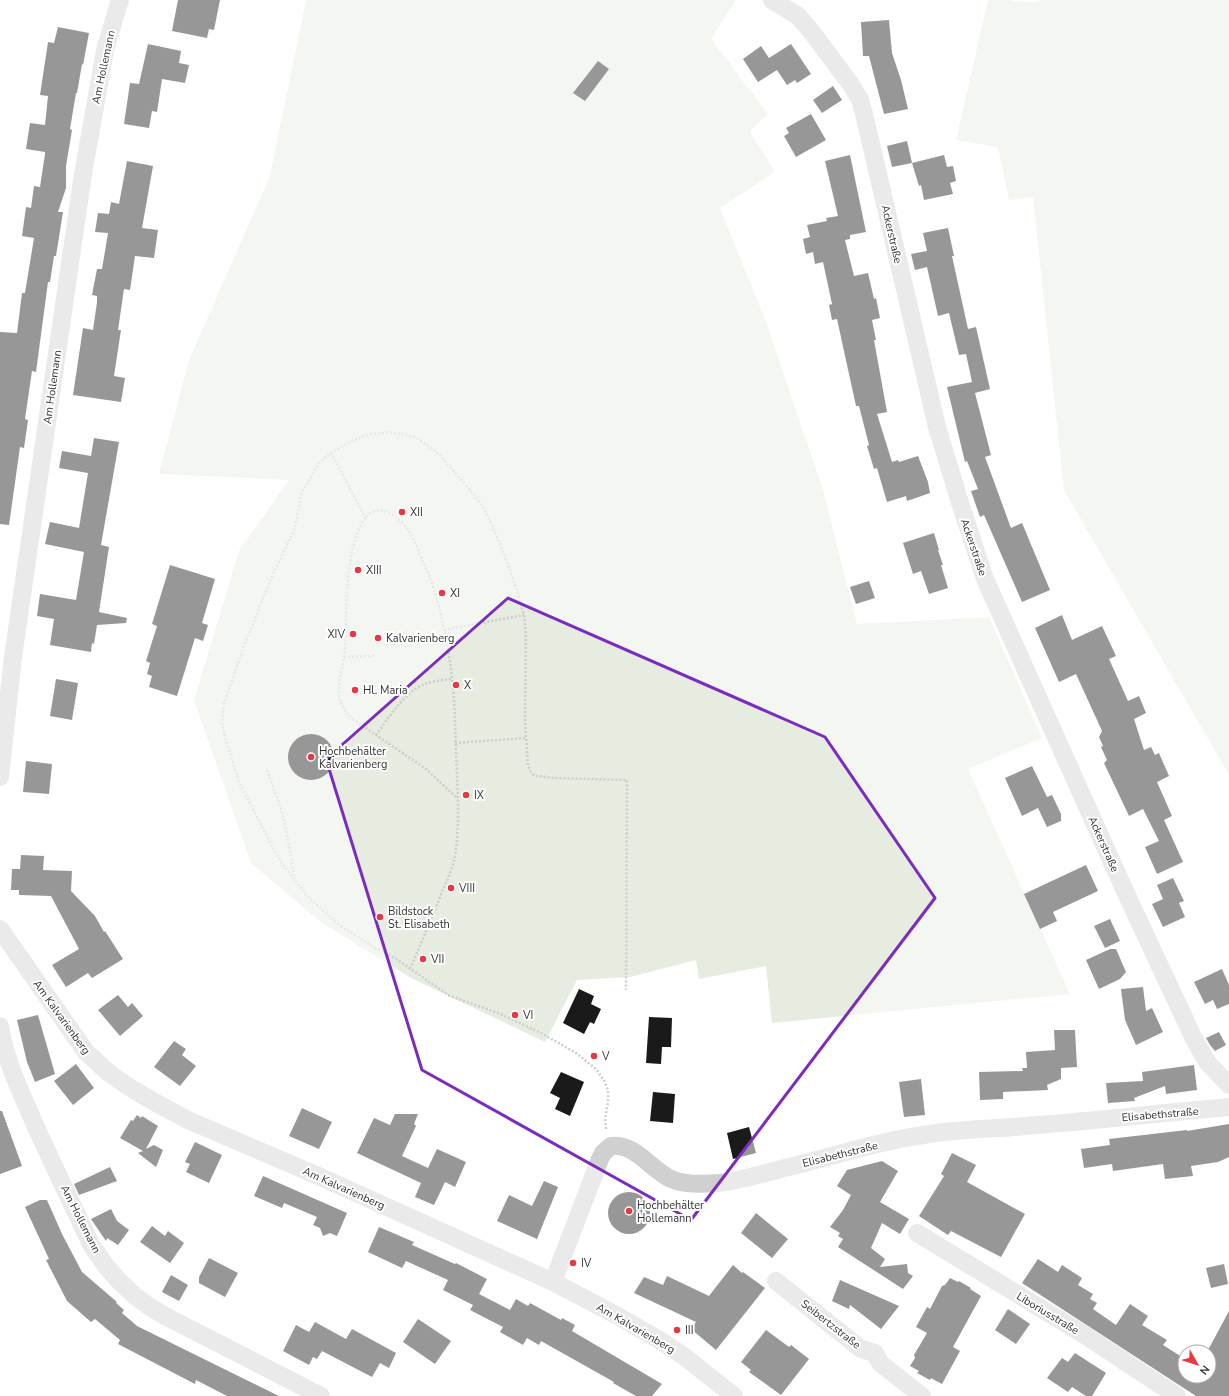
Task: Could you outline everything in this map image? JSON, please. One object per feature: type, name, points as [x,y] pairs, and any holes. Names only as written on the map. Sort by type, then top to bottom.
[{"type":"street","name":"Am Hollemann","points":[[0,777],[13,657],[83,174],[105,50],[120,0]]},
{"type":"street","name":"Ackerstraße","points":[[772,0],[794,6],[803,21],[852,86],[862,106],[937,427],[985,579],[1124,889],[1194,1039],[1207,1062],[1229,1085]]},
{"type":"street","name":"Am Kalvarienberg","points":[[0,929],[86,1052],[109,1073],[126,1085],[190,1121],[322,1178],[553,1282],[616,1315],[661,1341],[734,1396]]},
{"type":"street","name":"Am Hollemann","points":[[0,1026],[2,1043],[8,1062],[92,1246],[119,1281],[135,1296],[165,1316],[321,1396]]},
{"type":"street","name":"Elisabethstraße","points":[[553,1282],[600,1159],[603,1153],[611,1146],[621,1145],[629,1149],[656,1170],[672,1179],[704,1184],[738,1180],[859,1148],[930,1134],[1229,1107]]},
{"type":"street","name":"Liboriusstraße","points":[[918,1233],[1083,1334],[1177,1396]]},
{"type":"street","name":"Seibertzstraße","points":[[776,1281],[861,1349],[875,1353],[880,1363],[922,1396]]},
{"type":"path","points":[[610,1133],[605,1124],[608,1091],[605,1082],[596,1069],[576,1053],[541,1033],[498,1013],[448,995],[410,969],[338,924],[307,896],[276,854],[239,782],[225,737],[222,722],[224,704],[244,646],[272,576],[294,531],[302,492],[319,463],[331,453],[350,442],[366,435],[389,432],[415,437],[424,442],[440,455],[475,496],[487,514],[518,590],[524,615],[526,635],[524,665],[526,738],[528,766],[535,776],[627,780],[626,990]]},
{"type":"path","points":[[331,453],[366,518]]},
{"type":"path","points":[[410,969],[447,882],[456,848],[457,798],[456,743],[452,678],[444,630],[434,589],[419,551],[405,525],[394,516],[383,511],[375,511],[370,514],[360,526],[351,555],[346,591],[346,639],[339,696],[342,706],[351,717],[426,769],[457,798]]},
{"type":"path","points":[[444,630],[524,615]]},
{"type":"path","points":[[344,657],[374,655]]},
{"type":"path","points":[[376,735],[401,703],[418,688],[425,684],[452,678]]},
{"type":"path","points":[[456,743],[526,738]]},
{"type":"path","points":[[267,770],[280,805],[288,834],[295,880]]},
{"type":"highlighted area","points":[[508,598],[825,737],[935,898],[691,1220],[422,1070],[326,759]]},
{"type":"shaded area","points":[[306,0],[736,0],[711,39],[768,114],[750,131],[775,172],[720,208],[766,322],[822,487],[857,624],[989,617],[1042,738],[968,769],[1070,994],[772,1023],[766,966],[699,979],[696,960],[630,977],[577,980],[545,1042],[411,978],[321,922],[251,863],[194,700],[239,551],[289,480],[159,474],[189,360],[270,176]]},
{"type":"shaded area","points":[[988,0],[1036,2],[1041,0],[1229,0],[1229,775],[1064,490],[1033,197],[1009,200],[998,147],[956,140]]},
{"type":"building","points":[[178,0],[220,0],[214,30],[209,29],[207,38],[172,31]]},
{"type":"building","points":[[889,20],[892,53],[901,80],[908,109],[884,114],[869,56],[863,56],[861,22]]},
{"type":"building","points":[[58,27],[89,33],[70,129],[72,130],[66,166],[66,188],[58,212],[63,212],[56,256],[54,256],[50,282],[48,282],[36,372],[32,371],[25,419],[28,420],[24,448],[20,447],[9,525],[0,524],[0,332],[17,333],[22,293],[25,293],[34,238],[22,236],[26,207],[31,208],[34,186],[40,187],[45,154],[45,152],[26,149],[30,123],[45,125],[48,96],[40,95],[48,42],[54,43]]},
{"type":"building","points":[[148,44],[181,51],[179,63],[189,65],[185,83],[162,79],[157,112],[152,111],[149,128],[124,124],[130,83],[139,84]]},
{"type":"building","points":[[791,44],[811,74],[797,83],[795,80],[787,85],[777,70],[758,82],[743,59],[761,46],[769,58]]},
{"type":"building","points":[[598,61],[609,69],[585,101],[573,93]]},
{"type":"building","points":[[833,86],[842,100],[822,113],[813,100]]},
{"type":"building","points":[[811,114],[826,140],[796,157],[784,136],[789,133],[786,128]]},
{"type":"building","points":[[907,141],[912,163],[892,167],[887,146]]},
{"type":"building","points":[[850,155],[866,232],[850,235],[850,239],[845,240],[854,276],[868,273],[874,299],[876,298],[880,318],[872,320],[876,340],[874,340],[887,412],[877,414],[892,462],[898,460],[899,462],[918,456],[928,482],[930,493],[907,501],[906,496],[887,502],[877,468],[874,469],[867,446],[869,445],[859,406],[856,406],[837,319],[832,320],[829,305],[832,304],[823,262],[815,264],[813,252],[806,254],[803,239],[810,237],[807,225],[827,221],[826,218],[838,216],[825,161]]},
{"type":"building","points":[[944,155],[947,167],[953,166],[956,181],[950,183],[953,194],[924,200],[921,185],[919,186],[912,163]]},
{"type":"building","points":[[127,161],[153,166],[142,228],[158,230],[154,258],[135,256],[130,290],[124,289],[118,330],[121,330],[114,376],[125,378],[121,402],[73,395],[83,328],[93,330],[97,296],[92,295],[97,269],[102,269],[108,233],[95,232],[98,213],[109,214],[111,202],[119,204]]},
{"type":"building","points":[[948,228],[954,256],[952,256],[968,329],[976,327],[990,389],[975,393],[991,455],[985,457],[1011,528],[1022,523],[1050,590],[1022,602],[984,515],[980,517],[971,491],[978,489],[967,461],[965,462],[947,387],[972,382],[966,354],[959,355],[949,313],[938,316],[927,267],[915,270],[911,254],[927,251],[923,233]]},
{"type":"building","points":[[94,438],[119,442],[101,545],[109,547],[99,612],[127,618],[126,623],[97,625],[91,652],[50,645],[54,619],[37,616],[40,594],[76,600],[84,552],[45,544],[50,522],[79,528],[88,473],[59,468],[62,451],[91,456]]},
{"type":"building","points":[[934,533],[948,588],[929,594],[921,571],[913,574],[903,543]]},
{"type":"building","points":[[170,565],[215,579],[202,623],[208,625],[203,641],[195,638],[177,696],[149,687],[152,676],[147,674],[150,663],[146,661],[157,626],[152,624]]},
{"type":"building","points":[[869,581],[875,598],[856,604],[850,587]]},
{"type":"building","points":[[1062,615],[1072,640],[1102,626],[1116,656],[1109,659],[1128,701],[1139,696],[1146,713],[1134,719],[1144,750],[1151,747],[1155,755],[1159,753],[1169,776],[1157,782],[1172,816],[1164,820],[1183,862],[1157,874],[1145,847],[1159,841],[1143,809],[1129,816],[1104,763],[1107,760],[1101,747],[1103,746],[1099,737],[1102,731],[1076,674],[1059,682],[1035,628]]},
{"type":"building","points":[[56,679],[78,683],[72,720],[50,716]]},
{"type":"building","name":"Hochbehälter Kalvarienberg","points":[[311,734],[324,738],[330,744],[334,757],[330,770],[324,776],[311,780],[298,776],[292,770],[288,757],[292,744],[298,738]]},
{"type":"building","points":[[26,761],[52,764],[49,794],[23,792]]},
{"type":"building","points":[[1032,766],[1047,797],[1052,795],[1061,814],[1061,821],[1047,827],[1038,808],[1022,816],[1005,778]]},
{"type":"building","points":[[21,855],[44,856],[43,870],[72,871],[71,891],[95,916],[123,959],[92,978],[88,973],[66,987],[52,965],[79,949],[51,896],[19,895],[19,890],[11,890],[12,869],[20,869]]},
{"type":"building","points":[[1086,865],[1098,891],[1053,912],[1057,921],[1040,929],[1024,894]]},
{"type":"building","points":[[1173,878],[1184,901],[1179,903],[1185,917],[1163,927],[1152,904],[1163,899],[1157,885]]},
{"type":"building","points":[[1110,919],[1120,941],[1105,948],[1094,926]]},
{"type":"building","points":[[1110,949],[1116,949],[1126,972],[1120,979],[1099,989],[1086,960]]},
{"type":"building","points":[[1222,969],[1229,985],[1229,1004],[1217,1009],[1213,1000],[1205,1004],[1194,982]]},
{"type":"building","points":[[1143,987],[1146,1011],[1152,1008],[1163,1032],[1136,1045],[1125,1020],[1121,989]]},
{"type":"building","points":[[579,989],[594,996],[591,1004],[601,1009],[594,1024],[590,1022],[584,1034],[563,1023]]},
{"type":"building","points":[[118,995],[128,1007],[132,1003],[143,1016],[120,1036],[98,1010]]},
{"type":"building","points":[[38,1015],[55,1074],[35,1082],[27,1062],[17,1020]]},
{"type":"building","points":[[649,1017],[672,1018],[671,1047],[662,1047],[661,1064],[646,1063]]},
{"type":"building","points":[[1054,1030],[1075,1030],[1077,1067],[1061,1068],[1061,1079],[1047,1085],[1048,1090],[1003,1092],[1003,1099],[980,1100],[979,1072],[1023,1071],[1022,1068],[1027,1068],[1026,1052],[1055,1050]]},
{"type":"building","points":[[1219,1032],[1226,1045],[1215,1051],[1206,1038]]},
{"type":"building","points":[[174,1041],[186,1049],[182,1055],[196,1066],[180,1086],[154,1067]]},
{"type":"building","points":[[76,1064],[94,1088],[73,1105],[54,1081]]},
{"type":"building","points":[[1194,1065],[1197,1090],[1166,1094],[1165,1086],[1134,1098],[1135,1101],[1108,1103],[1106,1083],[1143,1081],[1142,1072]]},
{"type":"building","points":[[561,1072],[584,1082],[570,1116],[555,1109],[560,1098],[550,1093]]},
{"type":"building","points":[[921,1079],[925,1115],[904,1117],[899,1082]]},
{"type":"building","points":[[653,1092],[675,1094],[673,1123],[650,1121]]},
{"type":"building","points":[[302,1108],[332,1122],[319,1149],[289,1136]]},
{"type":"building","points":[[0,1111],[2,1111],[22,1166],[0,1174]]},
{"type":"building","points":[[395,1114],[418,1114],[414,1124],[416,1126],[402,1156],[428,1168],[437,1149],[466,1162],[455,1187],[445,1182],[434,1205],[415,1197],[421,1183],[357,1153],[374,1118],[390,1125]]},
{"type":"building","points":[[137,1115],[141,1118],[142,1116],[158,1126],[146,1149],[154,1145],[163,1150],[156,1167],[138,1153],[143,1151],[120,1138],[131,1120],[133,1121]]},
{"type":"building","points":[[1229,1124],[1229,1157],[1218,1162],[1191,1166],[1193,1176],[1165,1179],[1163,1164],[1113,1171],[1112,1164],[1084,1168],[1081,1149],[1110,1145],[1109,1139],[1187,1131]]},
{"type":"building","points":[[749,1127],[756,1153],[733,1159],[727,1133]]},
{"type":"building","points":[[195,1142],[222,1155],[209,1183],[186,1172],[190,1164],[185,1162]]},
{"type":"building","points":[[952,1153],[976,1165],[967,1182],[1025,1214],[1001,1257],[951,1231],[948,1235],[919,1216],[944,1176],[941,1174]]},
{"type":"building","points":[[882,1161],[898,1171],[880,1202],[909,1219],[900,1234],[882,1223],[871,1248],[885,1259],[880,1267],[907,1264],[908,1273],[913,1276],[903,1289],[838,1247],[843,1239],[838,1236],[840,1233],[830,1227],[843,1210],[851,1195],[837,1186],[847,1170]]},
{"type":"building","points":[[110,1167],[117,1181],[79,1195],[74,1184]]},
{"type":"building","points":[[263,1176],[347,1213],[337,1236],[330,1233],[323,1236],[320,1228],[313,1225],[317,1217],[284,1203],[282,1208],[254,1196]]},
{"type":"building","points":[[544,1181],[558,1187],[537,1239],[497,1221],[509,1195],[532,1206]]},
{"type":"building","name":"Hochbehälter Hollemann","points":[[629,1192],[644,1198],[650,1213],[644,1228],[629,1234],[614,1228],[608,1213],[614,1198]]},
{"type":"building","points":[[40,1200],[47,1200],[62,1234],[82,1272],[117,1302],[116,1303],[124,1310],[122,1313],[137,1326],[279,1396],[227,1396],[196,1380],[195,1384],[118,1344],[120,1340],[95,1319],[91,1322],[67,1301],[46,1260],[49,1259],[25,1207]]},
{"type":"building","points":[[111,1209],[117,1221],[129,1230],[118,1245],[107,1238],[106,1241],[91,1219]]},
{"type":"building","points":[[756,1213],[788,1239],[772,1258],[741,1233]]},
{"type":"building","points":[[152,1226],[165,1236],[168,1231],[184,1243],[170,1263],[140,1242]]},
{"type":"building","points":[[379,1227],[414,1242],[412,1245],[455,1264],[456,1263],[487,1279],[479,1294],[510,1310],[516,1299],[528,1306],[530,1303],[561,1320],[562,1318],[575,1325],[572,1331],[662,1384],[652,1396],[636,1396],[541,1341],[539,1345],[527,1338],[523,1345],[500,1332],[503,1327],[470,1310],[473,1305],[443,1290],[448,1280],[406,1261],[402,1268],[368,1252]]},
{"type":"building","points":[[209,1258],[238,1273],[225,1297],[199,1283],[199,1277]]},
{"type":"building","points":[[1038,1259],[1058,1272],[1062,1265],[1082,1278],[1078,1285],[1093,1294],[1090,1299],[1097,1303],[1093,1309],[1116,1325],[1130,1304],[1148,1316],[1142,1325],[1167,1340],[1163,1345],[1177,1354],[1177,1384],[1022,1283]]},
{"type":"building","points":[[1224,1264],[1228,1284],[1211,1288],[1206,1268]]},
{"type":"building","points":[[733,1265],[742,1273],[743,1272],[765,1288],[716,1350],[691,1329],[696,1322],[634,1293],[644,1277],[663,1285],[667,1276],[709,1296]]},
{"type":"building","points":[[171,1275],[188,1285],[179,1301],[162,1292]]},
{"type":"building","points":[[950,1278],[958,1282],[959,1281],[981,1296],[953,1347],[960,1351],[942,1384],[917,1373],[919,1371],[910,1366],[915,1358],[914,1355],[927,1333],[916,1327],[927,1307],[930,1309],[942,1286],[945,1285]]},
{"type":"building","points":[[840,1280],[899,1306],[881,1329],[850,1305],[849,1309],[832,1301]]},
{"type":"building","points":[[1008,1309],[1030,1324],[1016,1344],[995,1330]]},
{"type":"building","points":[[1229,1311],[1229,1396],[1196,1396],[1178,1384],[1217,1384],[1217,1344],[1211,1344]]},
{"type":"building","points":[[418,1319],[451,1341],[435,1364],[403,1342]]},
{"type":"building","points":[[315,1322],[346,1339],[352,1329],[396,1353],[389,1368],[380,1363],[372,1377],[322,1351],[317,1359],[313,1357],[309,1365],[283,1351],[296,1325],[309,1332]]},
{"type":"building","points":[[766,1330],[789,1347],[791,1345],[809,1359],[781,1395],[749,1372],[751,1370],[741,1362]]},
{"type":"building","points":[[1075,1353],[1106,1373],[1092,1396],[1086,1396],[1072,1387],[1068,1392],[1047,1378],[1062,1358],[1068,1362]]},
{"type":"place","name":"XII","points":[[402,512]]},
{"type":"place","name":"XIII","points":[[358,570]]},
{"type":"place","name":"XI","points":[[442,593]]},
{"type":"place","name":"XIV","points":[[353,634]]},
{"type":"place","name":"Kalvarienberg","points":[[378,638]]},
{"type":"place","name":"X","points":[[456,685]]},
{"type":"place","name":"Hl. Maria","points":[[355,690]]},
{"type":"place","name":"Hochbehälter Kalvarienberg","points":[[311,757]]},
{"type":"place","name":"IX","points":[[466,795]]},
{"type":"place","name":"VIII","points":[[451,888]]},
{"type":"place","name":"Bildstock St. Elisabeth","points":[[380,917]]},
{"type":"place","name":"VII","points":[[423,959]]},
{"type":"place","name":"VI","points":[[515,1015]]},
{"type":"place","name":"V","points":[[594,1056]]},
{"type":"place","name":"Hochbehälter Hollemann","points":[[629,1211]]},
{"type":"place","name":"IV","points":[[573,1263]]},
{"type":"place","name":"III","points":[[677,1330]]}]
